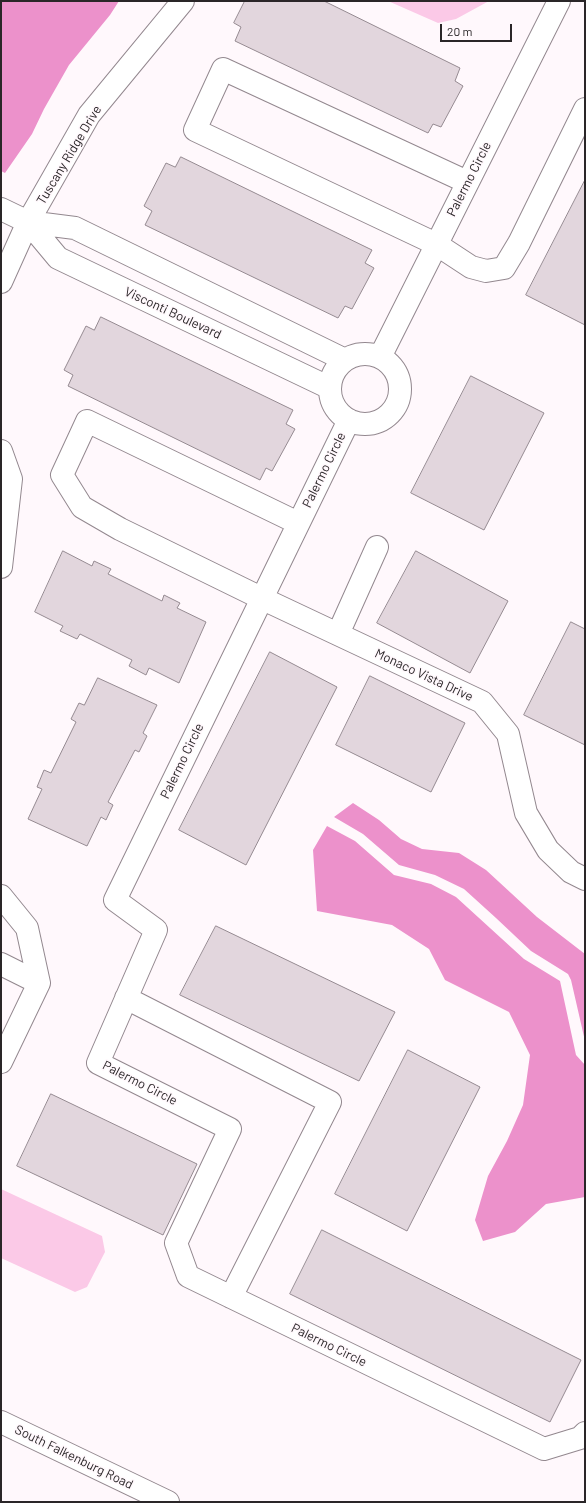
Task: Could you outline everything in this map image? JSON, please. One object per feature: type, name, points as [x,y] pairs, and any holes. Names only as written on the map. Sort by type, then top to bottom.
[{"type":"street","name":"Tuscany Ridge Drive","points":[[1,282],[28,222],[90,115],[183,1]]},
{"type":"street","name":"Palermo Circle","points":[[380,357],[559,1]]},
{"type":"street","points":[[468,182],[223,70],[194,130],[436,244],[471,267],[486,271],[504,268],[519,243],[585,109]]},
{"type":"street","name":"Visconti Boulevard","points":[[1,208],[28,222],[75,228],[345,360]]},
{"type":"street","name":"Visconti Boulevard","points":[[28,222],[58,258],[330,388]]},
{"type":"street","points":[[368,354],[380,357],[392,366],[398,376],[400,388],[398,400],[393,411],[384,419],[372,424],[360,424],[349,420],[337,410],[332,400],[330,388],[333,376],[345,360],[356,355],[368,354]]},
{"type":"street","name":"Palermo Circle","points":[[349,420],[115,900],[156,930],[98,1063],[230,1129],[176,1243],[188,1276],[544,1449],[580,1438],[585,1433]]},
{"type":"street","name":"Monaco Vista Drive","points":[[298,524],[87,421],[62,475],[82,506],[120,529],[261,598],[482,702],[508,734],[526,813],[548,850],[571,872],[585,879]]},
{"type":"street","points":[[1,451],[10,479],[1,567]]},
{"type":"street","points":[[338,634],[377,547]]},
{"type":"street","points":[[1,896],[27,928],[39,983],[4,1048]]},
{"type":"street","points":[[1,964],[39,983]]},
{"type":"street","points":[[126,998],[330,1102],[231,1297]]},
{"type":"street","name":"South Falkenburg Road","points":[[1,1422],[168,1502]]},
{"type":"shaded area","points":[[1,1],[119,1],[110,15],[69,65],[44,109],[32,134],[5,173],[1,171]]},
{"type":"shaded area","points":[[388,1],[489,1],[456,19],[438,23]]},
{"type":"shaded area","points":[[353,803],[379,820],[401,839],[422,849],[459,853],[486,870],[537,917],[585,954],[585,1041],[571,980],[568,974],[531,951],[464,889],[435,875],[399,865],[363,834],[334,817]]},
{"type":"shaded area","points":[[327,826],[355,841],[394,875],[431,884],[456,897],[524,959],[560,981],[576,1055],[585,1065],[585,1197],[546,1204],[515,1232],[483,1241],[475,1220],[488,1176],[507,1141],[523,1105],[530,1055],[509,1012],[445,980],[429,949],[392,925],[317,911],[313,850]]},
{"type":"shaded area","points":[[1,1189],[102,1236],[105,1252],[87,1287],[75,1292],[1,1258]]},
{"type":"building","points":[[245,1],[324,1],[460,68],[455,81],[463,86],[441,127],[433,124],[428,133],[235,41],[241,27],[234,23]]},
{"type":"building","points":[[181,157],[372,250],[365,263],[374,268],[352,309],[345,306],[338,318],[145,225],[152,211],[144,206],[166,163],[175,167]]},
{"type":"building","points":[[585,180],[585,325],[526,295]]},
{"type":"building","points":[[101,317],[293,410],[286,424],[295,429],[272,471],[266,468],[260,480],[68,386],[73,375],[64,370],[86,326],[94,330]]},
{"type":"building","points":[[471,376],[544,413],[484,530],[411,493]]},
{"type":"building","points":[[63,551],[92,566],[94,561],[111,569],[108,574],[162,601],[164,595],[180,603],[177,608],[206,622],[179,683],[149,668],[146,675],[129,666],[132,660],[80,634],[77,639],[60,631],[63,626],[35,612]]},
{"type":"building","points":[[416,551],[508,601],[470,673],[377,623]]},
{"type":"building","points":[[571,622],[585,629],[585,745],[524,715]]},
{"type":"building","points":[[270,652],[337,687],[246,865],[179,830]]},
{"type":"building","points":[[370,676],[465,723],[431,792],[336,745]]},
{"type":"building","points":[[98,678],[157,705],[143,733],[147,736],[139,752],[135,750],[108,802],[113,805],[106,820],[101,817],[87,846],[28,819],[42,789],[37,787],[44,770],[51,773],[76,722],[71,719],[79,703],[84,705]]},
{"type":"building","points":[[216,926],[395,1012],[359,1081],[180,995]]},
{"type":"building","points":[[408,1050],[480,1087],[407,1231],[335,1194]]},
{"type":"building","points":[[51,1094],[197,1164],[163,1235],[17,1166]]},
{"type":"building","points":[[322,1230],[581,1360],[550,1422],[290,1294]]}]
